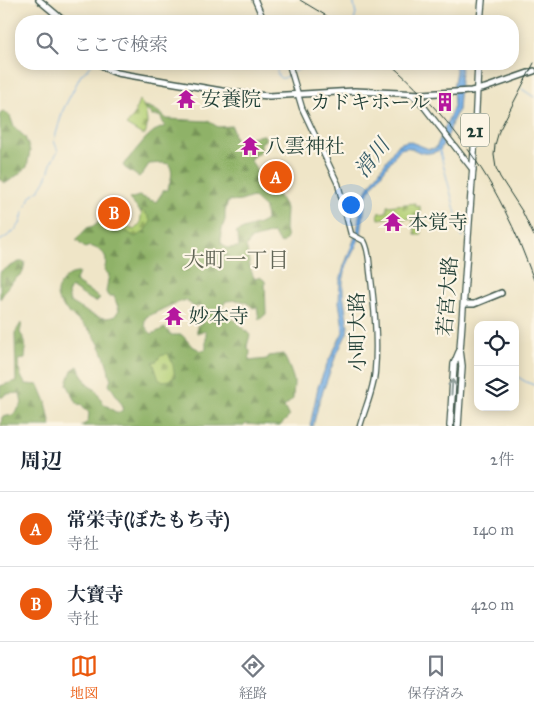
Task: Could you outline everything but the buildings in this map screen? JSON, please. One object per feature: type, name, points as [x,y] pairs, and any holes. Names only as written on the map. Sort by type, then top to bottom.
[{"type":"main road","points":[[39,0],[57,15]]},
{"type":"main road","points":[[481,15],[482,0]]},
{"type":"main road","points":[[109,70],[222,91],[261,96],[358,91],[412,94],[476,90],[534,71]]},
{"type":"main road","name":"若宮大路","points":[[458,426],[462,363],[460,350],[473,170],[478,70]]},
{"type":"main road","points":[[464,304],[474,304],[501,293]]},
{"type":"main road","name":"若宮大路","points":[[450,426],[454,363],[460,350]]},
{"type":"main road","points":[[454,363],[458,361],[462,363]]},
{"type":"street","points":[[255,0],[261,15]]},
{"type":"street","name":"小町大路","points":[[291,70],[307,122],[338,184],[351,234],[364,241],[367,250],[376,342],[375,372],[360,426]]},
{"type":"street","points":[[412,94],[473,170]]},
{"type":"green space","points":[[139,100],[144,107],[146,117],[147,127],[145,135],[126,125],[134,116]]},
{"type":"green space","points":[[143,106],[154,109],[167,119],[208,121],[218,127],[232,126],[234,138],[237,141],[262,135],[265,137],[265,140],[261,143],[261,151],[250,159],[262,180],[278,195],[286,208],[285,229],[287,238],[281,244],[273,233],[251,239],[246,247],[250,268],[255,279],[260,277],[265,281],[266,314],[259,320],[257,307],[253,308],[241,301],[226,301],[222,307],[225,315],[237,322],[250,335],[247,346],[250,351],[249,361],[267,359],[269,356],[283,354],[286,359],[294,382],[293,399],[284,407],[289,417],[280,426],[246,424],[244,426],[81,426],[88,422],[89,413],[81,404],[78,405],[67,384],[72,370],[78,366],[83,378],[89,386],[96,390],[103,403],[118,413],[122,411],[123,406],[109,385],[111,379],[108,366],[98,342],[90,331],[61,304],[57,291],[67,277],[79,273],[75,282],[100,298],[96,302],[71,287],[68,293],[70,302],[91,314],[103,318],[115,316],[119,310],[114,296],[108,296],[106,292],[109,274],[104,271],[106,261],[104,254],[90,246],[85,248],[76,240],[87,228],[96,225],[107,212],[135,234],[144,216],[129,199],[139,196],[156,202],[164,190],[167,190],[171,177],[169,164],[149,164],[139,177],[123,165],[146,138],[154,131],[165,126],[160,116],[152,116],[142,108]],"holes":[[[253,197],[265,208],[266,220],[236,233],[239,247],[227,248],[221,244],[227,204],[230,200],[239,201]],[[186,300],[194,307],[201,306],[204,311],[205,322],[197,326],[197,333],[206,331],[206,349],[202,351],[192,346],[182,335],[171,335],[165,328],[152,334],[145,325],[146,317]]]},
{"type":"green space","points":[[4,111],[10,116],[14,127],[25,137],[30,151],[27,167],[6,183],[0,178],[0,114]]},
{"type":"green space","points":[[415,203],[416,207],[420,206],[421,235],[415,235],[412,218],[393,220],[392,217],[379,219],[378,213],[387,212],[387,206]]},
{"type":"green space","points":[[142,210],[151,222],[143,233],[135,237],[123,229],[113,217],[117,212],[128,227],[134,230],[140,224]]},
{"type":"green space","points":[[19,262],[25,262],[23,272],[9,285],[0,299],[1,271]]},
{"type":"green space","points":[[21,323],[20,333],[26,348],[25,359],[18,360],[20,373],[26,384],[39,385],[46,402],[51,426],[1,426],[2,417],[13,415],[22,404],[20,393],[5,394],[3,397],[0,397],[0,386],[16,381],[15,333]]},
{"type":"green space","points":[[168,353],[175,377],[163,381],[159,380],[153,362],[157,361],[160,356]]},
{"type":"water","points":[[456,70],[461,70],[458,110],[440,150],[425,153],[409,148],[399,150],[366,196],[361,235],[346,267],[343,282],[348,326],[347,333],[335,358],[319,402],[313,426],[310,426],[318,387],[343,332],[339,302],[340,281],[357,232],[362,198],[398,144],[408,141],[429,149],[436,148],[454,106],[453,89]]},
{"type":"waterway","points":[[353,0],[356,15]]},
{"type":"waterway","points":[[0,241],[13,232],[20,224],[29,199],[39,190],[47,177],[52,161],[58,151],[54,141],[63,110],[81,75],[86,70]]},
{"type":"waterway","points":[[277,70],[280,78],[291,74]]},
{"type":"waterway","points":[[294,72],[298,70]]},
{"type":"waterway","points":[[522,89],[534,97]]},
{"type":"waterway","points":[[439,148],[462,237]]},
{"type":"waterway","points":[[519,378],[534,385]]},
{"type":"tram line","points":[[534,63],[499,131],[494,155],[500,177],[522,211],[534,236]]},
{"type":"railway","points":[[300,0],[325,15]]},
{"type":"railway","points":[[397,70],[439,113],[468,149],[493,189],[508,218],[534,280]]},
{"type":"place","name":"安養院","points":[[186,99]]},
{"type":"place","name":"カドキホール","points":[[445,102]]},
{"type":"place","name":"八雲神社","points":[[250,146]]},
{"type":"place","name":"常栄寺(ぼたもち寺)","points":[[276,177]]},
{"type":"place","name":"大寶寺","points":[[114,213]]},
{"type":"place","name":"本覚寺","points":[[393,222]]},
{"type":"place","name":"妙本寺","points":[[174,316]]},
{"type":"district","name":"大町一丁目","points":[[236,260]]},
{"type":"water label","name":"滑川","points":[[372,158]]}]
